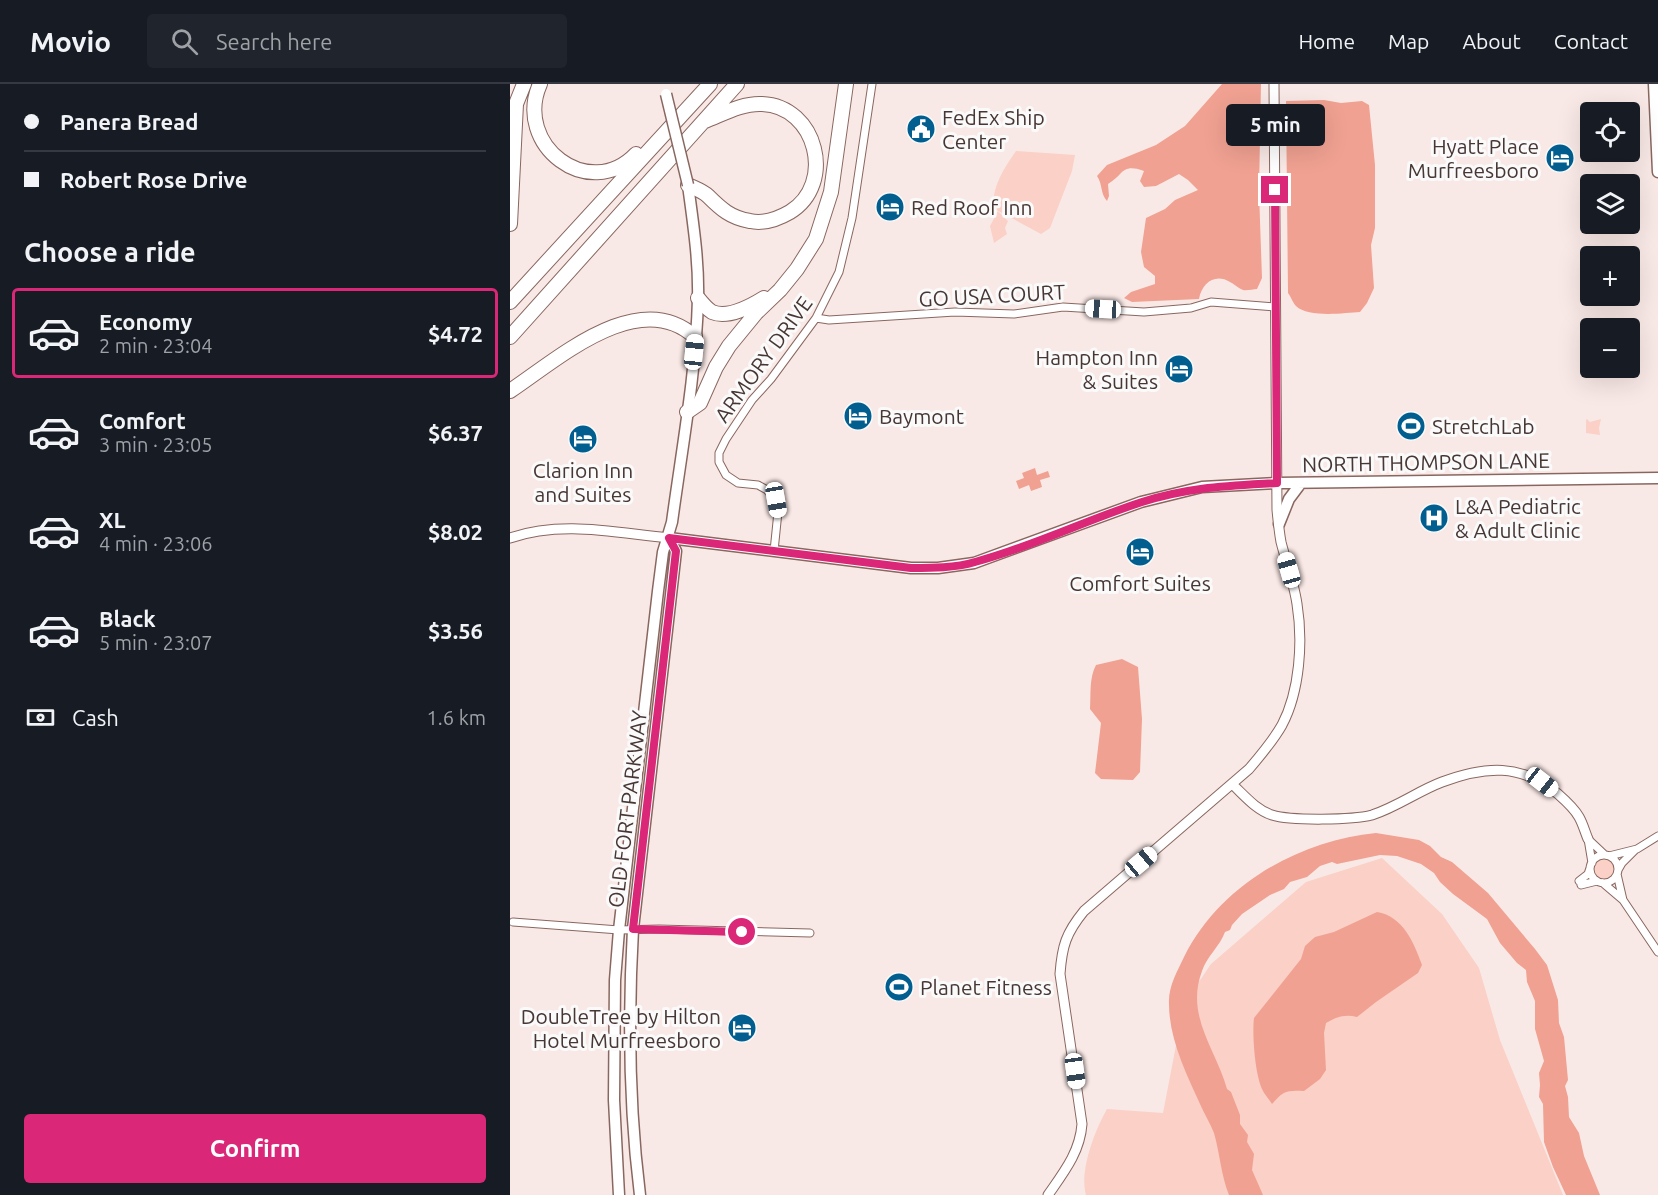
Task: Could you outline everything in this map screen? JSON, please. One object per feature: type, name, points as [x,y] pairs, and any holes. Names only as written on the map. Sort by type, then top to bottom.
[{"type":"highway","points":[[510,224],[516,104],[524,84]]},
{"type":"highway","points":[[540,84],[534,116],[537,129],[550,152],[568,165],[593,172],[608,171],[631,160],[646,145],[658,141]]},
{"type":"highway","points":[[510,302],[710,84]]},
{"type":"highway","points":[[510,337],[737,84]]},
{"type":"highway","points":[[687,411],[700,403],[716,367],[729,346],[756,313],[780,290],[816,239],[831,192],[846,84]]},
{"type":"highway","points":[[688,184],[707,195],[726,213],[738,219],[753,222],[769,221],[782,217],[806,200],[817,173],[815,149],[810,135],[802,123],[777,107],[762,104],[745,106],[703,122]]},
{"type":"highway","points":[[698,298],[708,308],[720,314],[748,308],[769,296],[797,269]]},
{"type":"highway","points":[[510,391],[584,341],[616,324],[648,320],[666,322],[684,327],[695,337]]},
{"type":"main road","points":[[1654,84],[1658,172]]},
{"type":"main road","name":"OLD FORT PARKWAY","points":[[619,1195],[614,1069],[615,980],[619,930],[663,552],[669,538],[687,411],[698,298],[696,238],[688,184],[664,89]]},
{"type":"main road","name":"NORTH THOMPSON LANE","points":[[669,538],[911,568],[968,564],[1010,551],[1141,502],[1202,487],[1277,483],[1658,478]]},
{"type":"main road","points":[[1279,524],[1289,499],[1301,483]]},
{"type":"main road","name":"OLD FORT PARKWAY","points":[[640,1195],[630,1028],[633,929],[676,551],[669,538]]},
{"type":"street","name":"ARMORY DRIVE","points":[[774,551],[778,512],[776,500],[768,490],[758,485],[738,483],[726,475],[719,462],[719,453],[752,400],[771,379],[816,318],[839,272],[850,225],[872,84]]},
{"type":"street","points":[[1050,1193],[1076,1154],[1081,1139],[1082,1124],[1060,974],[1061,951],[1070,928],[1084,911],[1249,769],[1269,745],[1283,723],[1294,691],[1298,656],[1297,604],[1281,541],[1277,483],[1274,84]]},
{"type":"street","name":"GO USA COURT","points":[[816,318],[829,320],[955,312],[1014,314],[1063,307],[1144,312],[1191,309],[1211,302],[1276,306]]},
{"type":"street","points":[[510,538],[536,531],[584,528],[669,538]]},
{"type":"street","points":[[1232,784],[1255,805],[1273,816],[1349,818],[1370,815],[1392,807],[1457,777],[1490,769],[1526,775],[1548,787],[1575,812],[1588,839],[1592,875],[1623,900],[1658,952]]},
{"type":"street","points":[[1637,849],[1598,856],[1580,883],[1611,881],[1622,863],[1637,849],[1658,836]]},
{"type":"street","points":[[1588,839],[1616,861],[1623,900]]},
{"type":"street","points":[[513,922],[619,930],[810,933]]},
{"type":"shaded area","points":[[1222,84],[1261,84],[1259,192],[1262,278],[1257,289],[1243,290],[1224,279],[1214,279],[1203,288],[1199,299],[1132,302],[1124,298],[1131,292],[1155,284],[1155,276],[1144,267],[1141,252],[1146,218],[1165,209],[1175,200],[1198,190],[1179,174],[1156,186],[1144,187],[1140,181],[1144,171],[1131,168],[1123,171],[1108,184],[1107,201],[1097,176],[1107,165],[1156,145],[1185,126]]},
{"type":"shaded area","points":[[1324,100],[1341,103],[1362,101],[1369,105],[1375,165],[1375,228],[1371,245],[1374,288],[1360,312],[1326,314],[1309,312],[1296,306],[1288,293],[1286,101]]},
{"type":"shaded area","points":[[1016,151],[1075,155],[1072,171],[1050,228],[1041,234],[993,208],[997,185]]},
{"type":"shaded area","points":[[998,211],[1008,221],[1005,228],[1007,234],[994,243],[990,226]]},
{"type":"shaded area","points":[[1587,419],[1590,422],[1601,419],[1600,435],[1586,433]]},
{"type":"shaded area","points":[[1035,468],[1037,475],[1048,471],[1050,477],[1040,480],[1042,487],[1031,491],[1029,485],[1019,489],[1016,481],[1024,478],[1022,473]]},
{"type":"shaded area","points":[[1122,659],[1138,667],[1142,719],[1140,772],[1133,780],[1101,779],[1095,773],[1101,723],[1090,709],[1091,681],[1096,665]]},
{"type":"shaded area","points":[[1376,833],[1419,840],[1430,846],[1441,857],[1452,862],[1488,893],[1547,965],[1558,1000],[1559,1023],[1564,1037],[1568,1080],[1565,1086],[1569,1117],[1579,1133],[1584,1156],[1600,1195],[1566,1195],[1544,1142],[1539,1073],[1544,1061],[1535,1029],[1535,1001],[1527,982],[1526,970],[1500,943],[1487,919],[1453,894],[1434,873],[1421,864],[1397,856],[1380,855],[1337,864],[1332,862],[1320,866],[1307,877],[1290,882],[1284,889],[1270,895],[1242,914],[1230,930],[1225,932],[1204,966],[1198,987],[1197,1003],[1200,1018],[1227,1089],[1231,1092],[1240,1115],[1240,1124],[1248,1135],[1247,1142],[1254,1154],[1252,1170],[1263,1195],[1229,1195],[1214,1133],[1189,1080],[1175,1043],[1169,1004],[1174,980],[1199,931],[1218,908],[1240,888],[1264,871],[1290,857],[1318,846]]},
{"type":"shaded area","points":[[1382,858],[1442,914],[1479,968],[1500,1040],[1563,1195],[1086,1195],[1084,1185],[1086,1163],[1093,1139],[1107,1109],[1163,1113],[1184,1004],[1211,964],[1306,882]]},
{"type":"shaded area","points":[[1604,858],[1612,861],[1615,869],[1612,877],[1604,880],[1596,877],[1593,869],[1596,861]]},
{"type":"shaded area","points":[[1377,912],[1394,919],[1406,932],[1422,965],[1418,973],[1357,1017],[1341,1017],[1326,1023],[1324,1033],[1326,1070],[1320,1079],[1304,1091],[1289,1091],[1282,1094],[1272,1104],[1263,1091],[1258,1074],[1254,1044],[1254,1018],[1301,959],[1305,946],[1315,937],[1334,932]]},
{"type":"place","name":"FedEx Ship Center","points":[[921,129]]},
{"type":"place","name":"Hyatt Place Murfreesboro","points":[[1560,158]]},
{"type":"place","name":"Red Roof Inn","points":[[890,207]]},
{"type":"place","name":"Hampton Inn & Suites","points":[[1179,369]]},
{"type":"place","name":"Baymont","points":[[858,416]]},
{"type":"place","name":"StretchLab","points":[[1411,426]]},
{"type":"place","name":"Clarion Inn and Suites","points":[[583,439]]},
{"type":"place","name":"L&A Pediatric & Adult Clinic","points":[[1434,518]]},
{"type":"place","name":"Comfort Suites","points":[[1140,552]]},
{"type":"place","name":"Planet Fitness","points":[[899,987]]},
{"type":"place","name":"DoubleTree by Hilton Hotel Murfreesboro","points":[[742,1028]]},
{"type":"route","points":[[742,932],[633,929],[676,551],[669,538],[911,568],[938,567],[974,563],[1141,502],[1172,493],[1202,487],[1277,483],[1275,190]]}]
